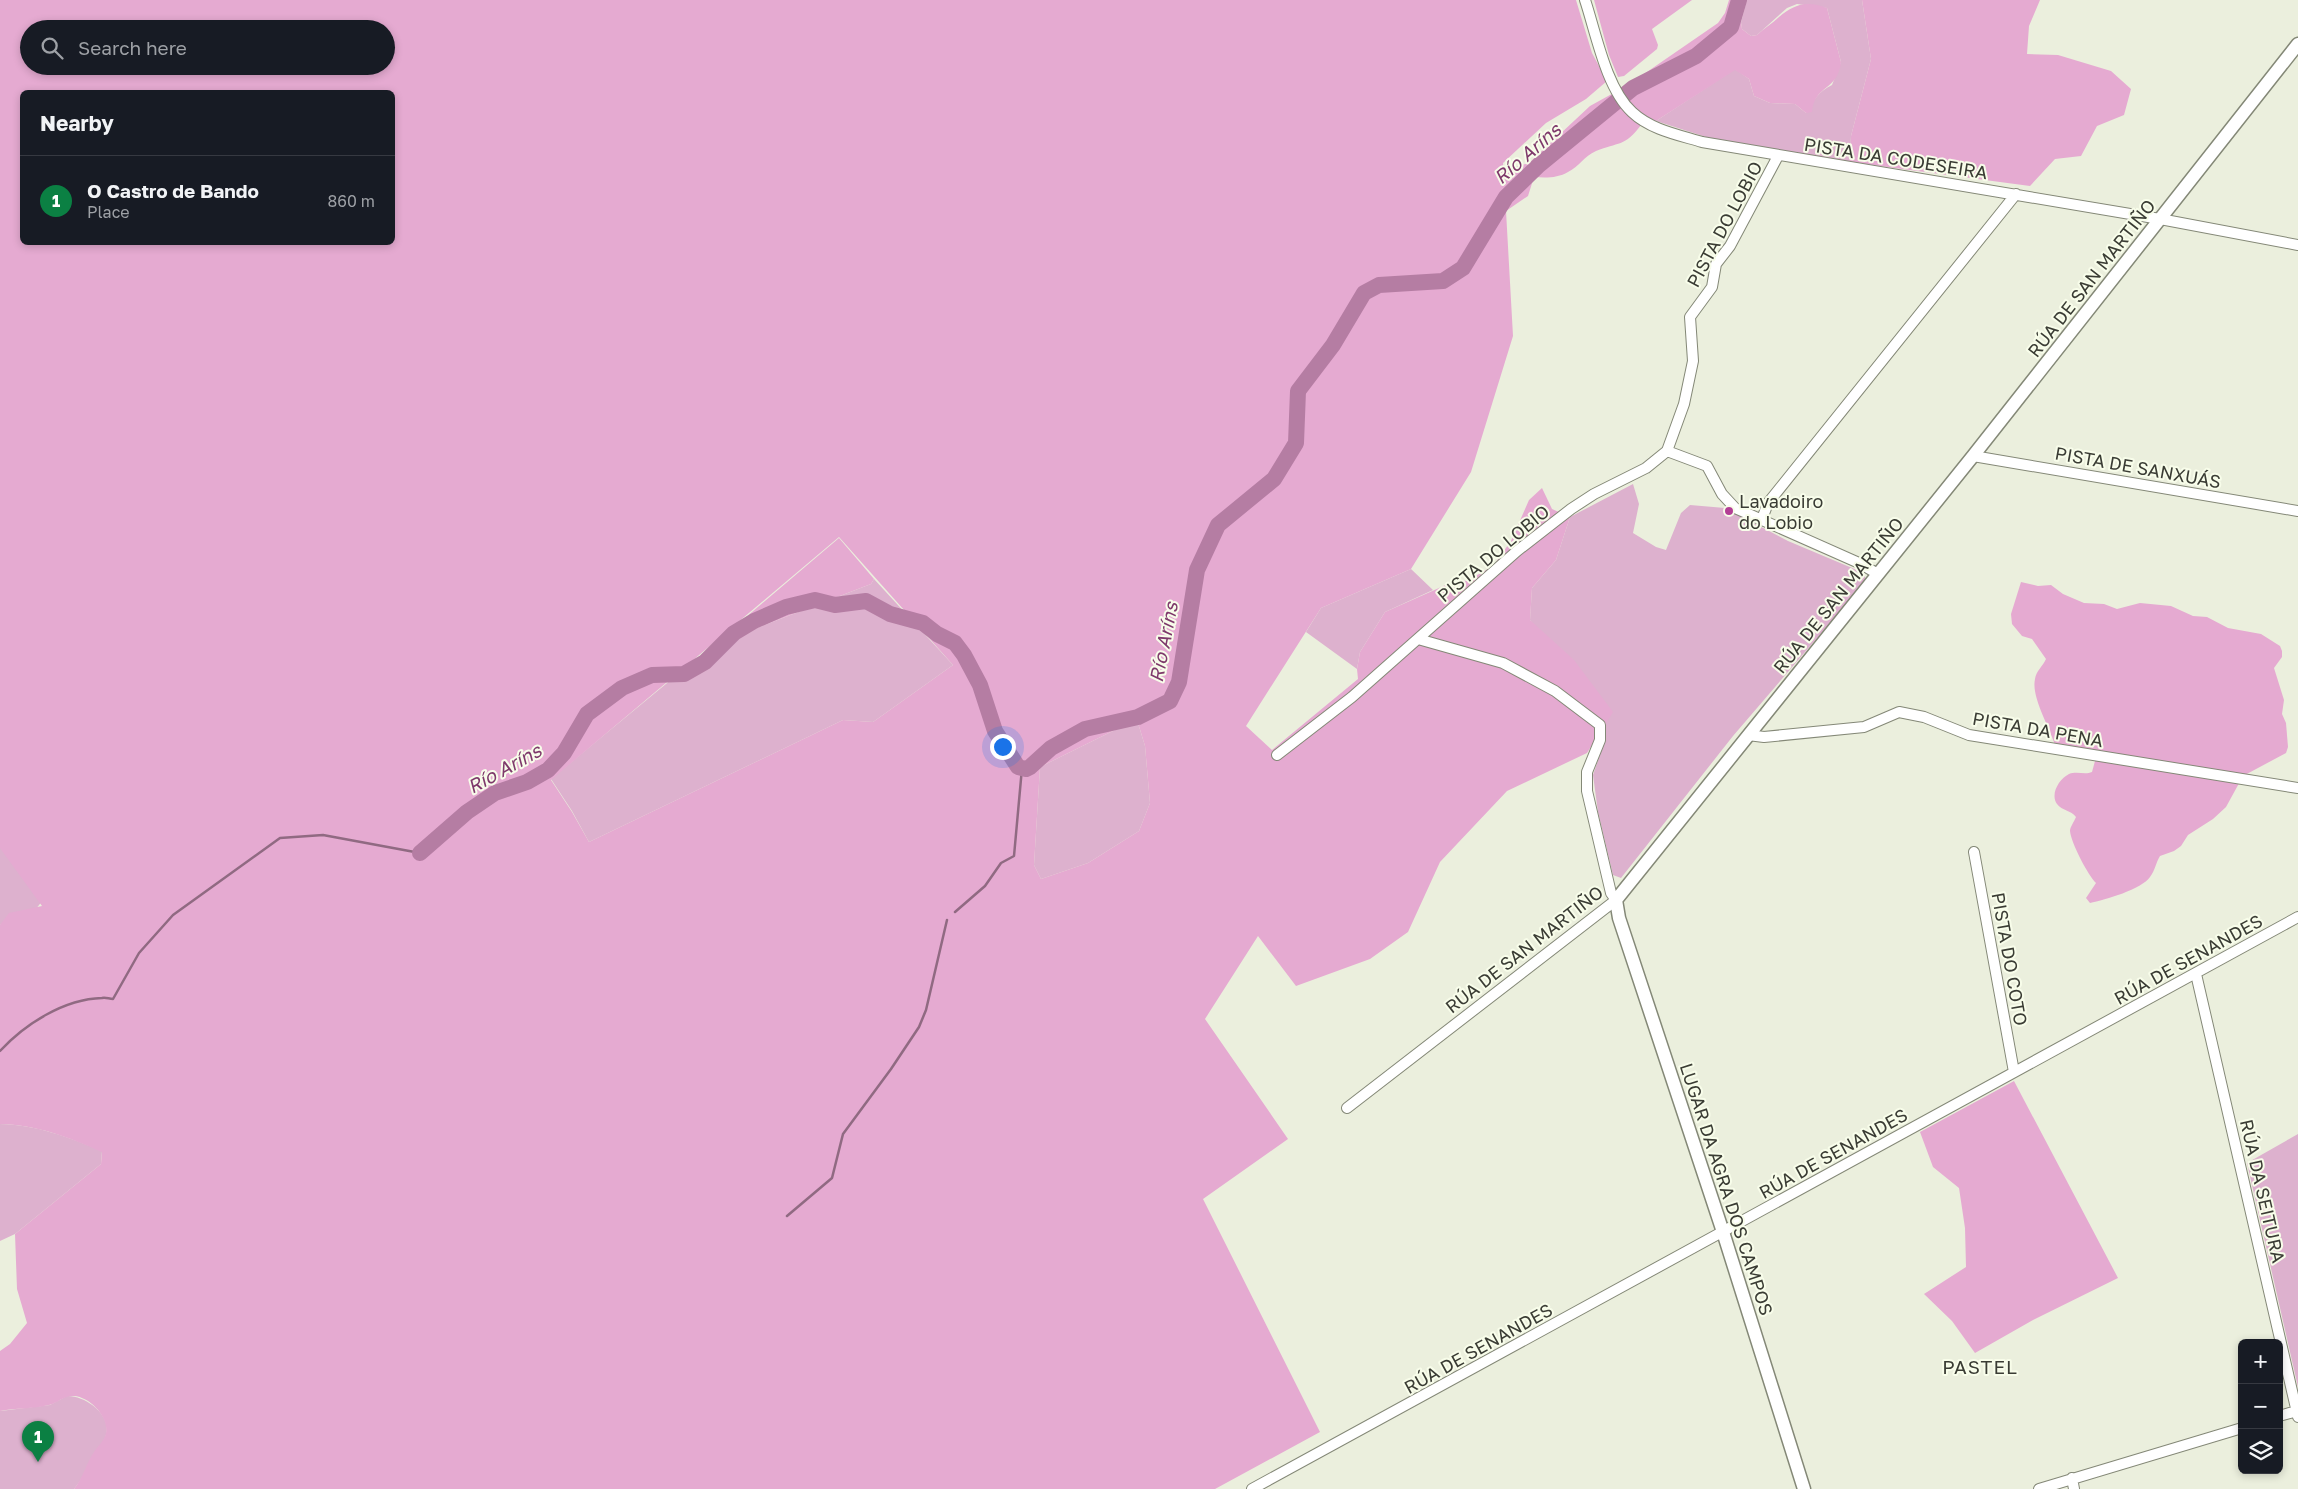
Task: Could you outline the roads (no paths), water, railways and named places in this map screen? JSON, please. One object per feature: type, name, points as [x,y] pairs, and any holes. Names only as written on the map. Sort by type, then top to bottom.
[{"type":"street","name":"PISTA DA CODESEIRA","points":[[1586,0],[1617,91],[1632,112],[1658,128],[1702,142],[1778,156],[2016,194],[2298,245]]},
{"type":"street","name":"RÚA DE SAN MARTIÑO","points":[[1347,1108],[1616,900],[1973,456],[2298,44]]},
{"type":"street","name":"PISTA DO LOBIO","points":[[1277,755],[1352,697],[1517,551],[1594,494],[1646,468],[1667,451],[1684,404],[1693,361],[1690,317],[1709,292],[1716,264],[1730,246],[1778,156]]},
{"type":"street","points":[[1762,519],[1768,503],[2016,194]]},
{"type":"street","points":[[1667,451],[1707,466],[1728,503],[1748,515],[1762,519],[1774,527],[1860,563],[1878,574]]},
{"type":"street","name":"PISTA DE SANXUÁS","points":[[1973,456],[2298,511]]},
{"type":"street","points":[[1418,639],[1503,663],[1554,691],[1600,725],[1600,740],[1587,772],[1587,791],[1611,894],[1616,900]]},
{"type":"street","name":"PISTA DA PENA","points":[[1748,735],[1764,737],[1864,727],[1889,715],[1905,713],[1924,717],[1968,735],[2298,788]]},
{"type":"street","name":"PISTA DO COTO","points":[[1974,852],[2014,1072]]},
{"type":"street","name":"LUGAR DA AGRA DOS CAMPOS","points":[[1616,900],[1619,918],[1723,1232],[1804,1489]]},
{"type":"street","name":"RÚA DE SENANDES","points":[[1252,1489],[2298,917]]},
{"type":"street","name":"RÚA DA SEITURA","points":[[2196,974],[2297,1414]]},
{"type":"street","points":[[2283,1416],[2297,1414]]},
{"type":"street","points":[[2039,1489],[2239,1429]]},
{"type":"street","points":[[2072,1478],[2074,1489]]},
{"type":"waterway","name":"Río Aríns","points":[[420,853],[467,812],[495,793],[527,782],[548,770],[564,753],[587,714],[622,688],[652,675],[684,674],[705,662],[734,633],[754,621],[786,607],[815,600],[835,605],[866,601],[890,614],[923,623],[937,634],[955,643],[964,655],[980,685],[995,731],[1018,767],[1026,769],[1030,767],[1051,748],[1085,729],[1138,717],[1170,701],[1179,682],[1197,570],[1218,525],[1274,479],[1296,443],[1298,391],[1333,345],[1364,293],[1379,285],[1443,281],[1463,268],[1506,197],[1539,165],[1633,88],[1696,56],[1731,27],[1739,0]]},
{"type":"waterway","points":[[955,912],[985,886],[1001,863],[1014,856],[1022,768]]},
{"type":"waterway","points":[[0,1051],[21,1031],[60,1008],[88,999],[113,999],[139,953],[173,915],[280,838],[323,835],[420,853]]},
{"type":"waterway","points":[[787,1216],[832,1178],[843,1134],[919,1027],[926,1010],[947,920]]},
{"type":"place","name":"Lavadoiro do Lobio","points":[[1729,511]]},
{"type":"place","name":"O Castro de Bando","points":[[38,1462]]},
{"type":"district","name":"PASTEL","points":[[1980,1366]]}]
